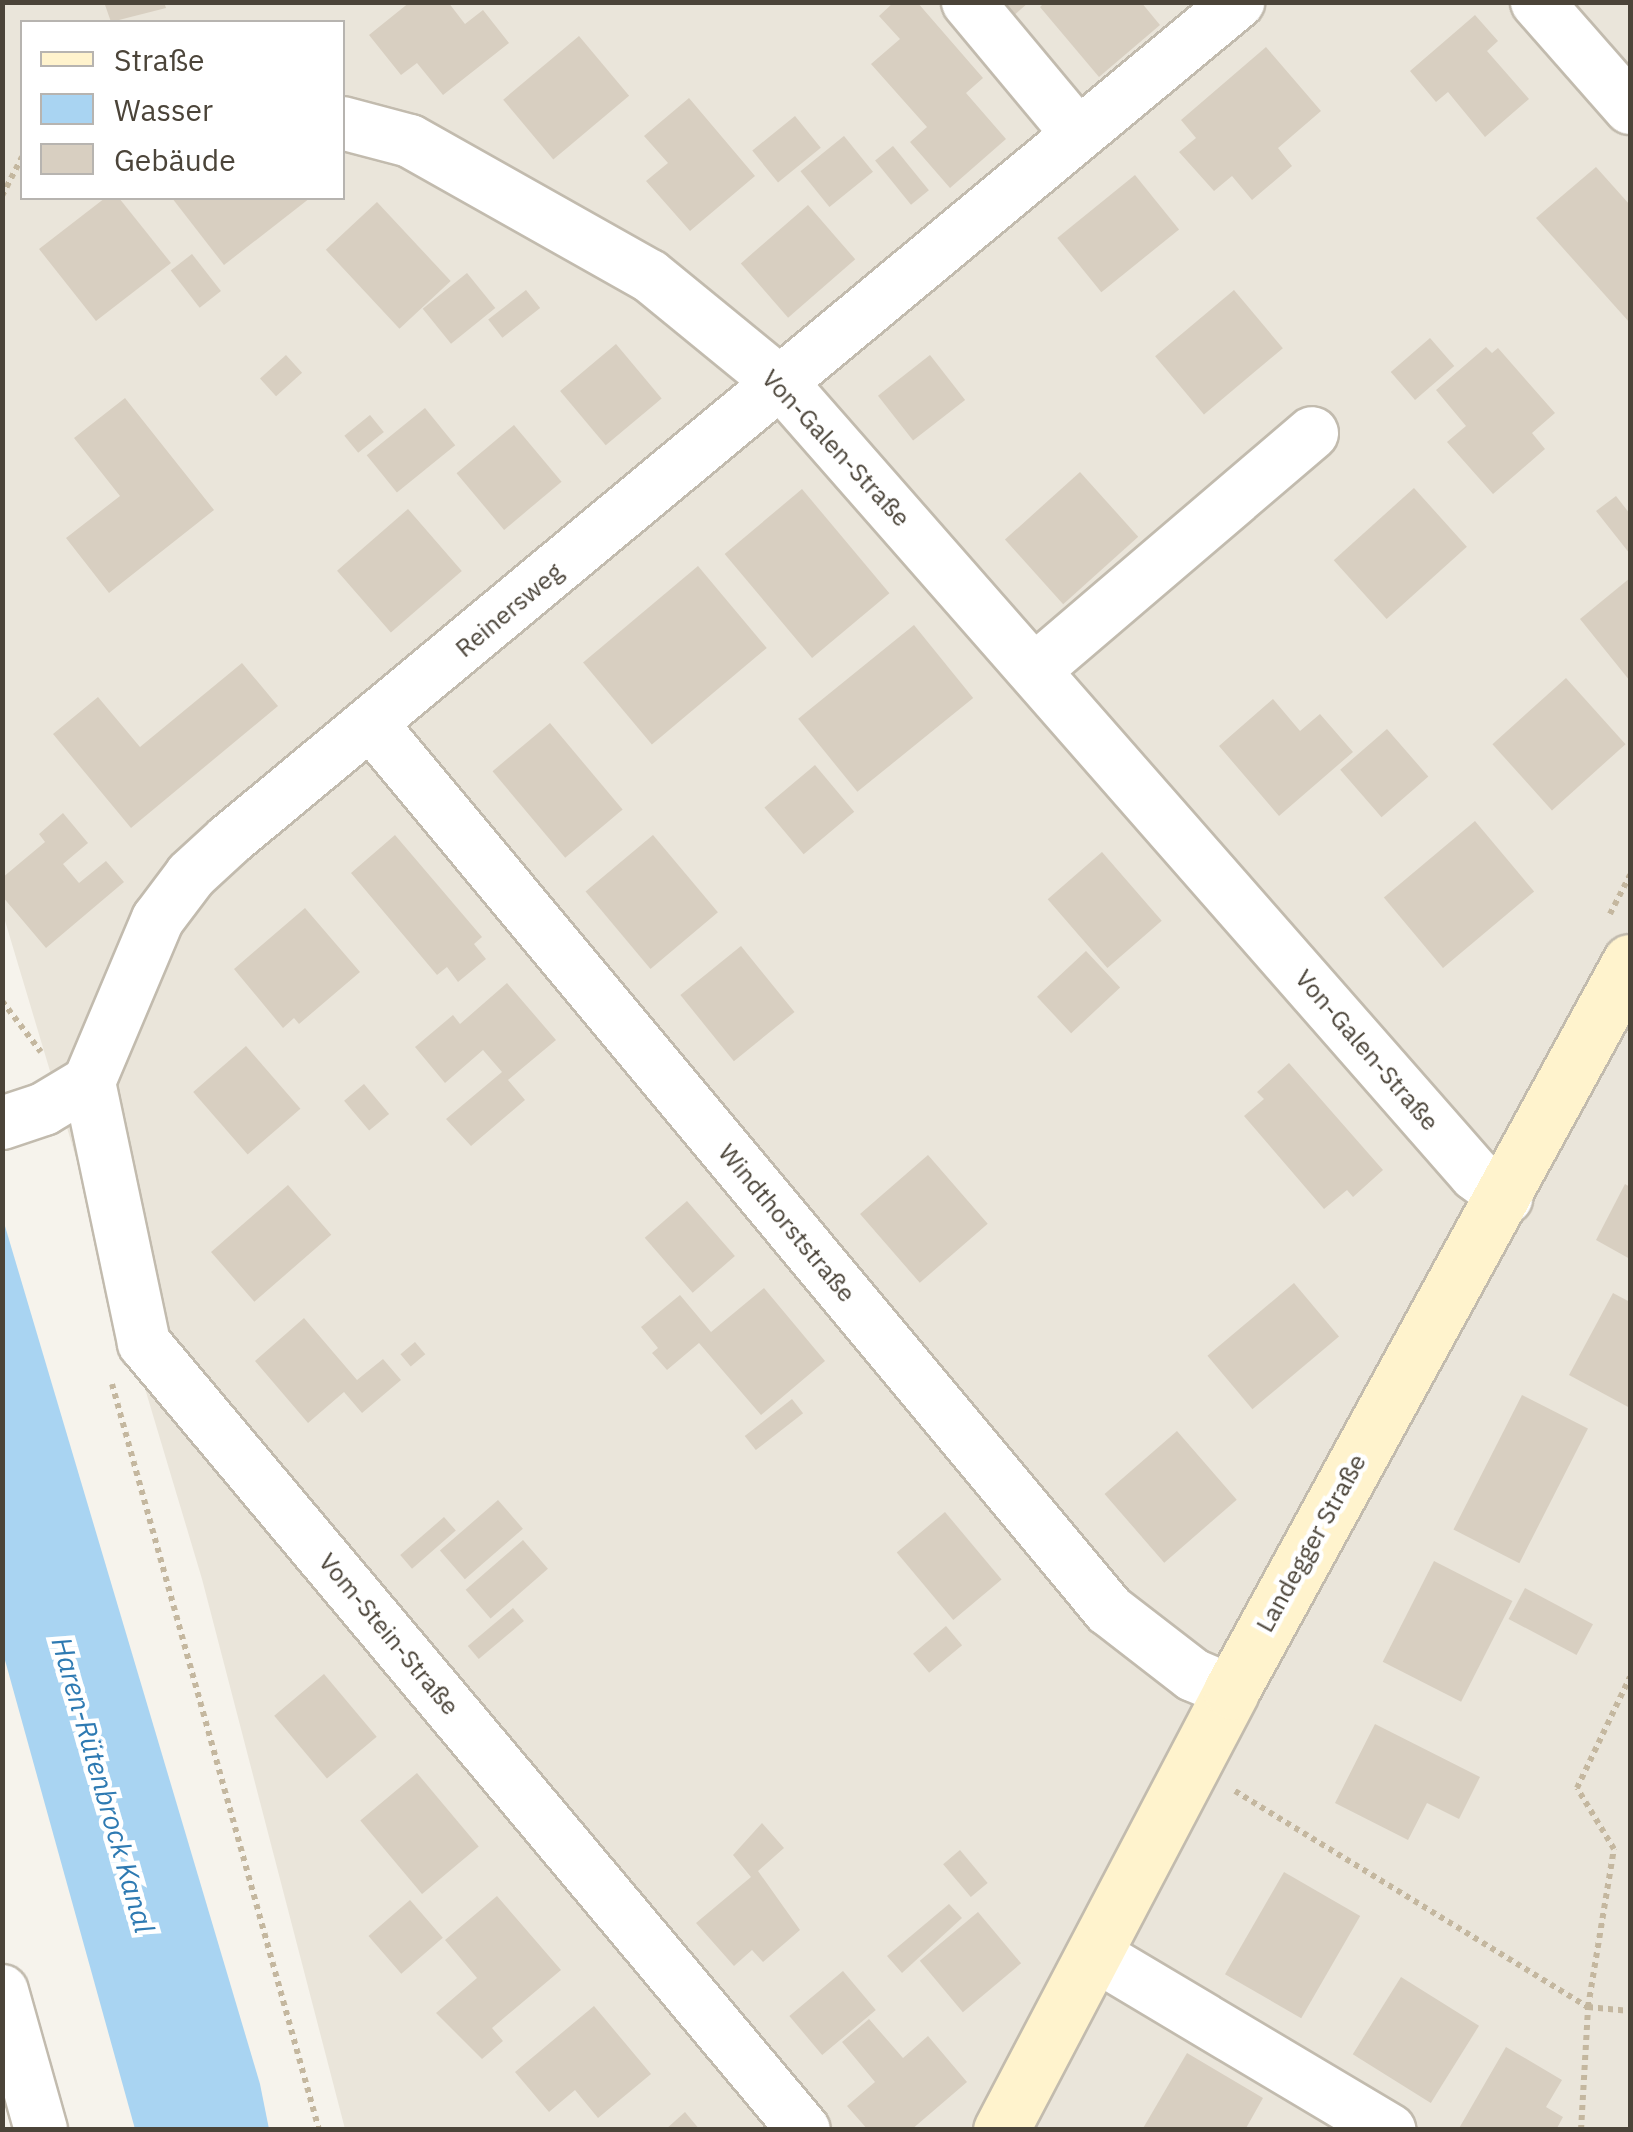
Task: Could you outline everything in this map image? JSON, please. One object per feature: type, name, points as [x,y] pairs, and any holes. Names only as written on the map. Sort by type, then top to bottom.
[{"type":"main road","name":"Landegger Straße","points":[[1001,2130],[1188,1770],[1506,1198],[1630,962]]},
{"type":"street","points":[[968,2],[1078,134]]},
{"type":"street","name":"Reinersweg","points":[[89,1082],[158,918],[190,875],[1238,2]]},
{"type":"street","points":[[1537,2],[1630,108]]},
{"type":"street","name":"Von-Galen-Straße","points":[[345,123],[410,142],[650,276],[782,384],[1476,1175],[1506,1198]]},
{"type":"street","points":[[1036,669],[1312,433]]},
{"type":"street","name":"Windthorststraße","points":[[371,724],[1110,1610],[1194,1675],[1231,1691]]},
{"type":"street","points":[[8,1121],[89,1082]]},
{"type":"street","name":"Vom-Stein-Straße","points":[[89,1082],[144,1343],[804,2130]]},
{"type":"street","points":[[1094,1954],[1390,2130]]},
{"type":"street","points":[[2,1991],[41,2130]]},
{"type":"path","points":[[2,196],[20,161]]},
{"type":"path","points":[[2,1000],[36,1049],[89,1082]]},
{"type":"path","points":[[109,1373],[318,2130]]},
{"type":"path","points":[[1581,2130],[1588,2007],[1614,1849],[1577,1788],[1630,1677]]},
{"type":"path","points":[[1188,1770],[1219,1781],[1588,2007],[1630,2011]]},
{"type":"shaded area","points":[[2,3],[1630,3],[1630,2129],[345,2129],[202,1579],[3,914]]},
{"type":"water","name":"Haren-Rütenbrock Kanal","points":[[2,1216],[260,2084],[269,2129],[135,2129],[3,1653]]},
{"type":"building","points":[[104,2],[164,2],[166,8],[119,20],[110,20]]},
{"type":"building","points":[[410,2],[448,2],[465,24],[483,10],[509,43],[443,95],[417,63],[401,75],[369,35]]},
{"type":"building","points":[[894,2],[917,2],[983,78],[966,93],[1006,139],[950,188],[910,142],[927,127],[871,64],[900,39],[879,16]]},
{"type":"building","points":[[998,2],[1029,2],[1011,18]]},
{"type":"building","points":[[1045,2],[1141,2],[1160,25],[1099,77],[1040,7]]},
{"type":"building","points":[[1475,15],[1498,41],[1487,51],[1529,99],[1485,137],[1448,92],[1436,102],[1410,71]]},
{"type":"building","points":[[579,36],[629,96],[553,159],[503,100]]},
{"type":"building","points":[[1266,47],[1321,111],[1278,148],[1292,166],[1252,200],[1232,176],[1214,191],[1179,152],[1196,138],[1181,120]]},
{"type":"building","points":[[689,98],[755,176],[690,231],[646,181],[668,163],[644,136]]},
{"type":"building","points":[[795,116],[821,148],[778,182],[752,151]]},
{"type":"building","points":[[844,136],[873,172],[829,207],[800,171]]},
{"type":"building","points":[[893,146],[929,190],[911,205],[875,160]]},
{"type":"building","points":[[1596,167],[1630,205],[1630,323],[1536,218]]},
{"type":"building","points":[[1135,175],[1179,229],[1101,292],[1057,238]]},
{"type":"building","points":[[102,200],[121,200],[171,263],[96,321],[39,249]]},
{"type":"building","points":[[174,200],[307,200],[224,265]]},
{"type":"building","points":[[377,202],[451,281],[399,329],[326,250]]},
{"type":"building","points":[[808,205],[855,259],[788,318],[741,263]]},
{"type":"building","points":[[192,254],[221,291],[200,308],[171,271]]},
{"type":"building","points":[[467,273],[495,308],[451,344],[423,309]]},
{"type":"building","points":[[526,290],[540,308],[502,338],[488,320]]},
{"type":"building","points":[[1234,290],[1283,348],[1204,414],[1155,356]]},
{"type":"building","points":[[1430,338],[1454,366],[1415,400],[1391,372]]},
{"type":"building","points":[[616,344],[662,398],[606,445],[560,391]]},
{"type":"building","points":[[1486,347],[1492,353],[1498,348],[1555,413],[1532,433],[1545,449],[1493,494],[1447,442],[1466,426],[1436,390]]},
{"type":"building","points":[[286,355],[302,373],[276,396],[260,378]]},
{"type":"building","points":[[930,355],[965,400],[913,441],[878,396]]},
{"type":"building","points":[[125,398],[214,510],[109,593],[66,538],[120,496],[74,438]]},
{"type":"building","points":[[425,408],[455,445],[397,493],[367,455]]},
{"type":"building","points":[[370,415],[384,432],[358,453],[344,436]]},
{"type":"building","points":[[514,425],[562,482],[504,530],[457,473]]},
{"type":"building","points":[[1080,472],[1138,537],[1063,604],[1005,540]]},
{"type":"building","points":[[1414,488],[1467,547],[1387,619],[1334,560]]},
{"type":"building","points":[[802,489],[889,593],[812,658],[725,554]]},
{"type":"building","points":[[1616,496],[1630,514],[1630,554],[1596,511]]},
{"type":"building","points":[[408,509],[462,571],[391,633],[337,571]]},
{"type":"building","points":[[698,566],[767,648],[652,744],[583,662]]},
{"type":"building","points":[[1630,578],[1630,681],[1580,619]]},
{"type":"building","points":[[914,625],[973,698],[857,792],[798,719]]},
{"type":"building","points":[[242,663],[278,706],[131,828],[53,734],[98,697],[140,747]]},
{"type":"building","points":[[1566,678],[1626,744],[1552,810],[1492,744]]},
{"type":"building","points":[[1273,699],[1300,731],[1320,714],[1353,752],[1279,816],[1219,746]]},
{"type":"building","points":[[550,723],[623,810],[565,858],[493,771]]},
{"type":"building","points":[[1387,729],[1428,777],[1382,817],[1340,770]]},
{"type":"building","points":[[815,765],[854,812],[804,854],[764,807]]},
{"type":"building","points":[[63,813],[88,843],[63,864],[79,883],[106,861],[124,882],[46,948],[2,896],[2,878],[45,842],[39,834]]},
{"type":"building","points":[[1475,821],[1534,891],[1443,968],[1384,897]]},
{"type":"building","points":[[395,835],[482,937],[474,944],[486,959],[458,982],[447,967],[437,975],[351,873]]},
{"type":"building","points":[[653,835],[718,912],[651,969],[586,892]]},
{"type":"building","points":[[1102,852],[1162,921],[1107,968],[1048,899]]},
{"type":"building","points":[[305,908],[360,972],[299,1024],[294,1018],[283,1028],[234,969]]},
{"type":"building","points":[[741,946],[794,1012],[734,1061],[680,995]]},
{"type":"building","points":[[1086,951],[1120,988],[1071,1033],[1037,997]]},
{"type":"building","points":[[507,983],[556,1040],[508,1080],[525,1100],[471,1146],[446,1119],[502,1072],[483,1050],[445,1083],[415,1047],[453,1015],[460,1024]]},
{"type":"building","points":[[246,1046],[300,1109],[248,1155],[193,1092]]},
{"type":"building","points":[[1289,1063],[1383,1170],[1353,1197],[1347,1190],[1324,1209],[1244,1116],[1264,1099],[1257,1092]]},
{"type":"building","points":[[364,1084],[389,1114],[369,1131],[344,1101]]},
{"type":"building","points":[[928,1155],[988,1224],[920,1283],[860,1214]]},
{"type":"building","points":[[1625,1184],[1630,1187],[1630,1259],[1596,1240]]},
{"type":"building","points":[[288,1185],[331,1235],[254,1302],[211,1252]]},
{"type":"building","points":[[687,1201],[735,1256],[693,1293],[645,1238]]},
{"type":"building","points":[[1294,1283],[1339,1337],[1252,1409],[1207,1356]]},
{"type":"building","points":[[764,1288],[825,1361],[761,1415],[699,1343],[667,1370],[652,1353],[658,1348],[641,1327],[680,1295],[711,1332]]},
{"type":"building","points":[[1613,1293],[1630,1302],[1630,1408],[1569,1375]]},
{"type":"building","points":[[304,1318],[357,1380],[383,1359],[401,1380],[362,1413],[344,1392],[308,1423],[255,1361]]},
{"type":"building","points":[[415,1342],[425,1354],[411,1366],[400,1354]]},
{"type":"building","points":[[1522,1395],[1588,1429],[1519,1563],[1453,1530]]},
{"type":"building","points":[[792,1399],[803,1413],[756,1450],[745,1436]]},
{"type":"building","points":[[1177,1431],[1237,1500],[1164,1563],[1105,1494]]},
{"type":"building","points":[[498,1500],[523,1529],[465,1579],[440,1551]]},
{"type":"building","points":[[945,1512],[1002,1579],[953,1620],[897,1552]]},
{"type":"building","points":[[444,1517],[456,1531],[412,1569],[400,1555]]},
{"type":"building","points":[[523,1540],[548,1569],[491,1619],[466,1590]]},
{"type":"building","points":[[1434,1561],[1512,1601],[1461,1702],[1383,1662]]},
{"type":"building","points":[[1525,1588],[1593,1624],[1577,1655],[1509,1619]]},
{"type":"building","points":[[513,1608],[524,1621],[479,1659],[468,1646]]},
{"type":"building","points":[[946,1626],[962,1645],[929,1673],[913,1654]]},
{"type":"building","points":[[324,1674],[377,1737],[327,1779],[274,1716]]},
{"type":"building","points":[[1375,1724],[1480,1777],[1459,1819],[1427,1803],[1408,1840],[1335,1803]]},
{"type":"building","points":[[417,1773],[479,1847],[422,1894],[360,1821]]},
{"type":"building","points":[[762,1823],[784,1848],[758,1871],[800,1930],[763,1962],[752,1950],[734,1966],[696,1923],[751,1877],[733,1855]]},
{"type":"building","points":[[960,1850],[988,1883],[971,1897],[943,1864]]},
{"type":"building","points":[[1284,1872],[1360,1916],[1301,2018],[1225,1974]]},
{"type":"building","points":[[497,1896],[561,1970],[492,2028],[503,2041],[482,2059],[436,2013],[477,1978],[445,1940]]},
{"type":"building","points":[[410,1900],[443,1938],[401,1974],[368,1936]]},
{"type":"building","points":[[949,1904],[962,1918],[902,1973],[887,1956]]},
{"type":"building","points":[[978,1912],[1021,1963],[963,2012],[920,1961]]},
{"type":"building","points":[[843,1971],[876,2010],[822,2055],[789,2016]]},
{"type":"building","points":[[1401,1977],[1479,2026],[1431,2103],[1353,2054]]},
{"type":"building","points":[[594,2006],[651,2074],[598,2118],[575,2090],[549,2112],[515,2072]]},
{"type":"building","points":[[869,2019],[903,2058],[928,2036],[967,2082],[911,2130],[868,2130],[847,2106],[875,2082],[842,2042]]},
{"type":"building","points":[[1506,2047],[1562,2080],[1546,2107],[1563,2117],[1556,2130],[1458,2130]]},
{"type":"building","points":[[1187,2053],[1263,2098],[1245,2130],[1142,2130]]},
{"type":"building","points":[[685,2112],[700,2130],[665,2130]]}]
